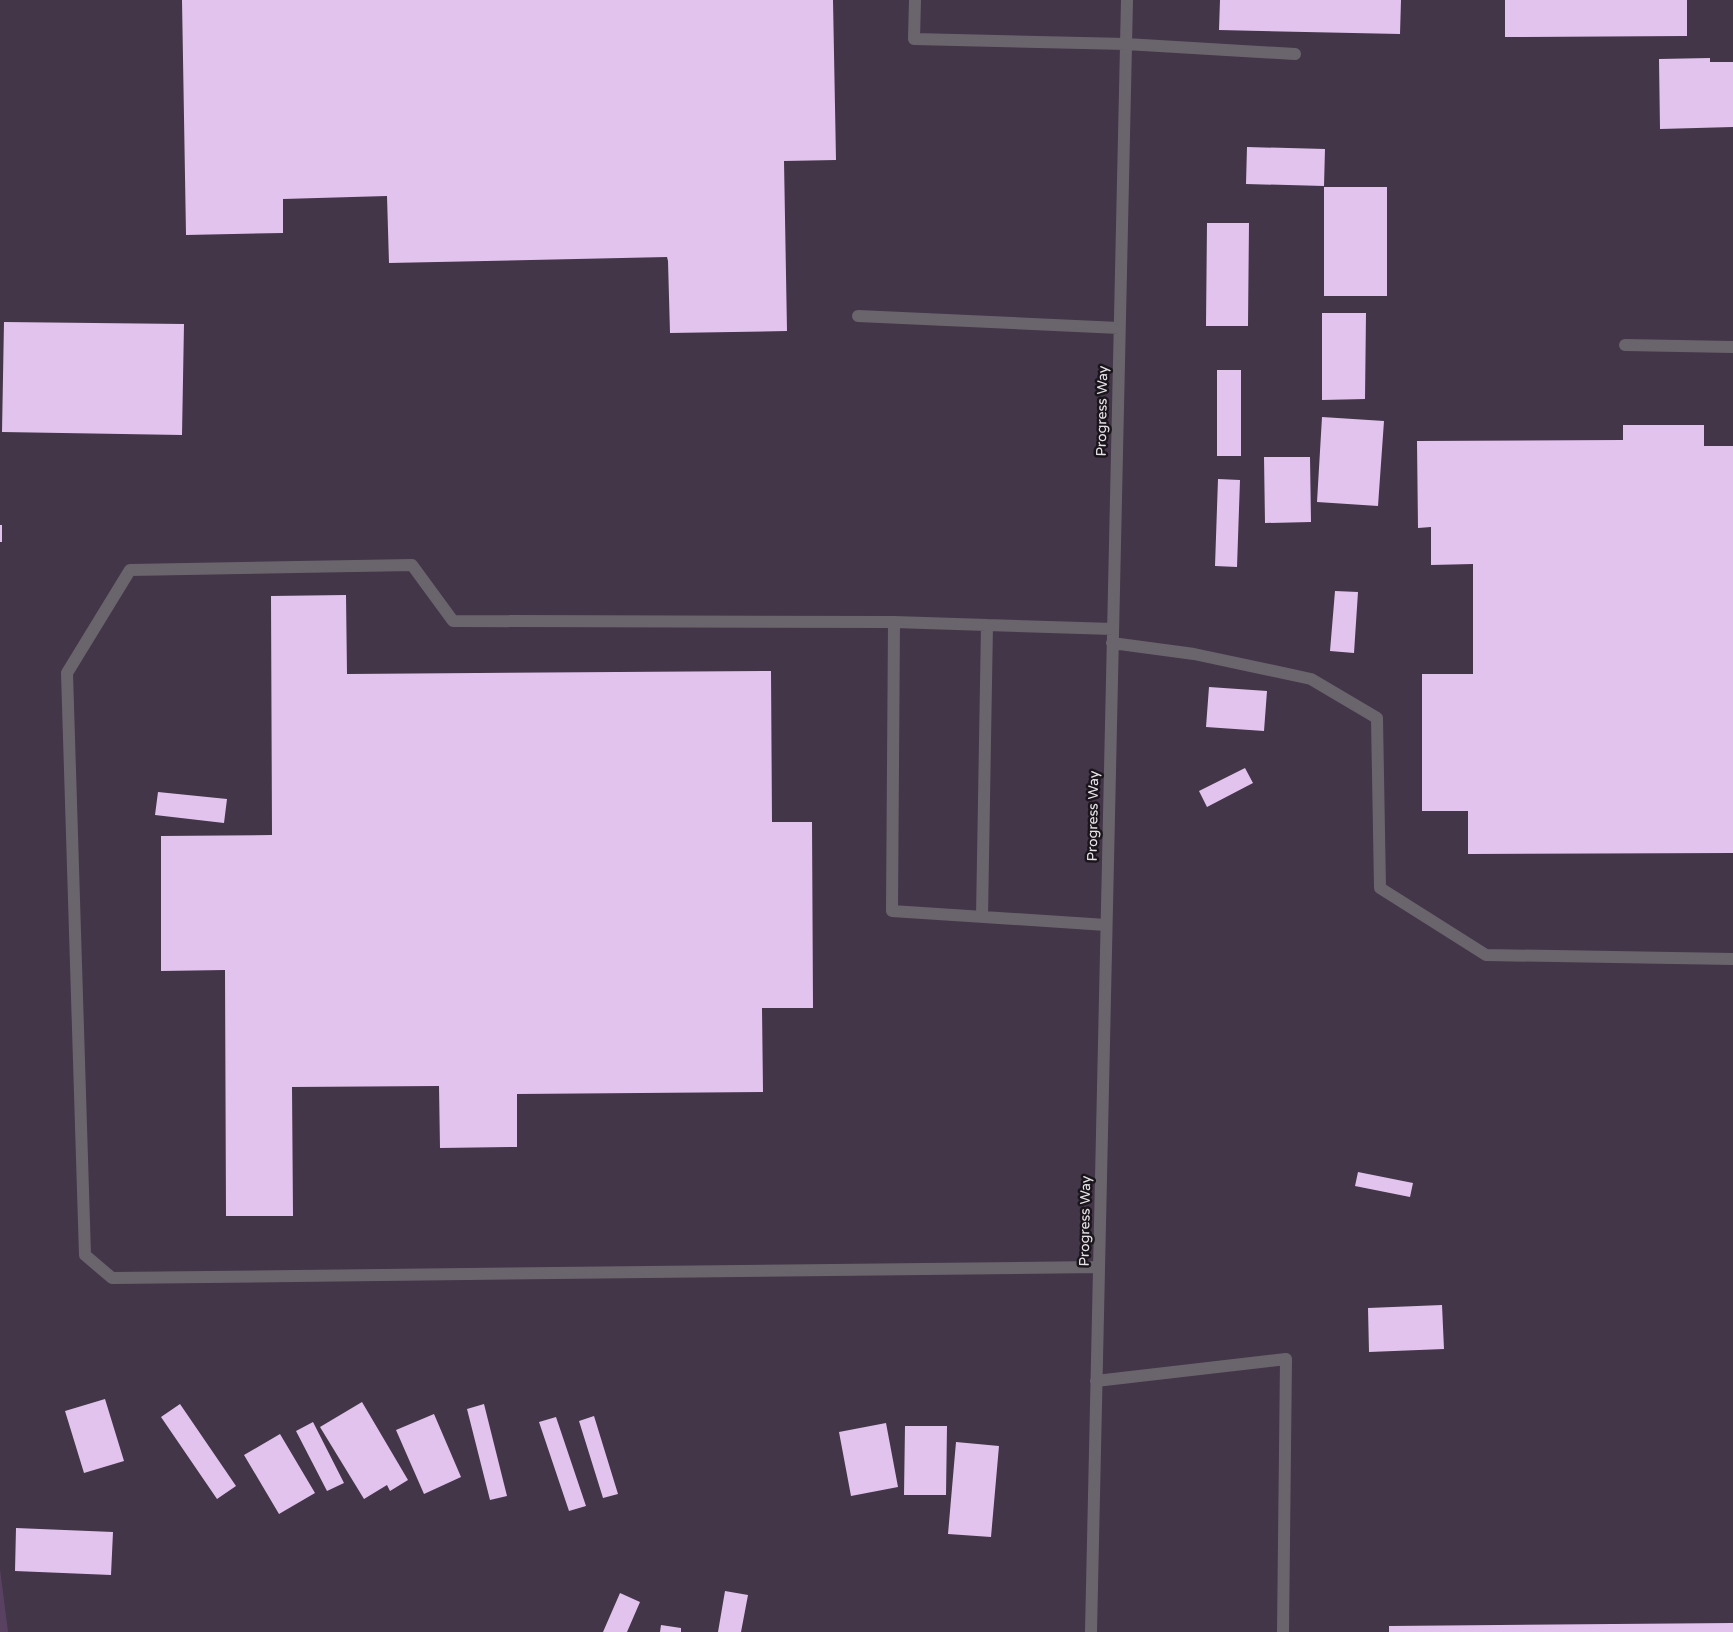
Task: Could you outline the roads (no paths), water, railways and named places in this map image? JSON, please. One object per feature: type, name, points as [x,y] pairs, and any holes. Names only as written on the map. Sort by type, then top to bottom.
[{"type":"street","points":[[915,0],[914,39],[1126,44],[1295,54]]},
{"type":"street","name":"Progress Way","points":[[1091,1632],[1127,0]]},
{"type":"street","points":[[858,316],[1119,328]]},
{"type":"street","points":[[1625,345],[1733,347]]},
{"type":"street","points":[[1098,1267],[112,1278],[85,1255],[67,673],[130,570],[412,565],[453,621],[894,622],[1112,629]]},
{"type":"street","points":[[894,622],[892,911],[1106,925]]},
{"type":"street","points":[[982,917],[987,625]]},
{"type":"street","points":[[1112,644],[1194,654],[1311,679],[1377,718],[1380,888],[1486,955],[1733,959]]},
{"type":"street","points":[[1096,1381],[1286,1359],[1283,1632]]}]
